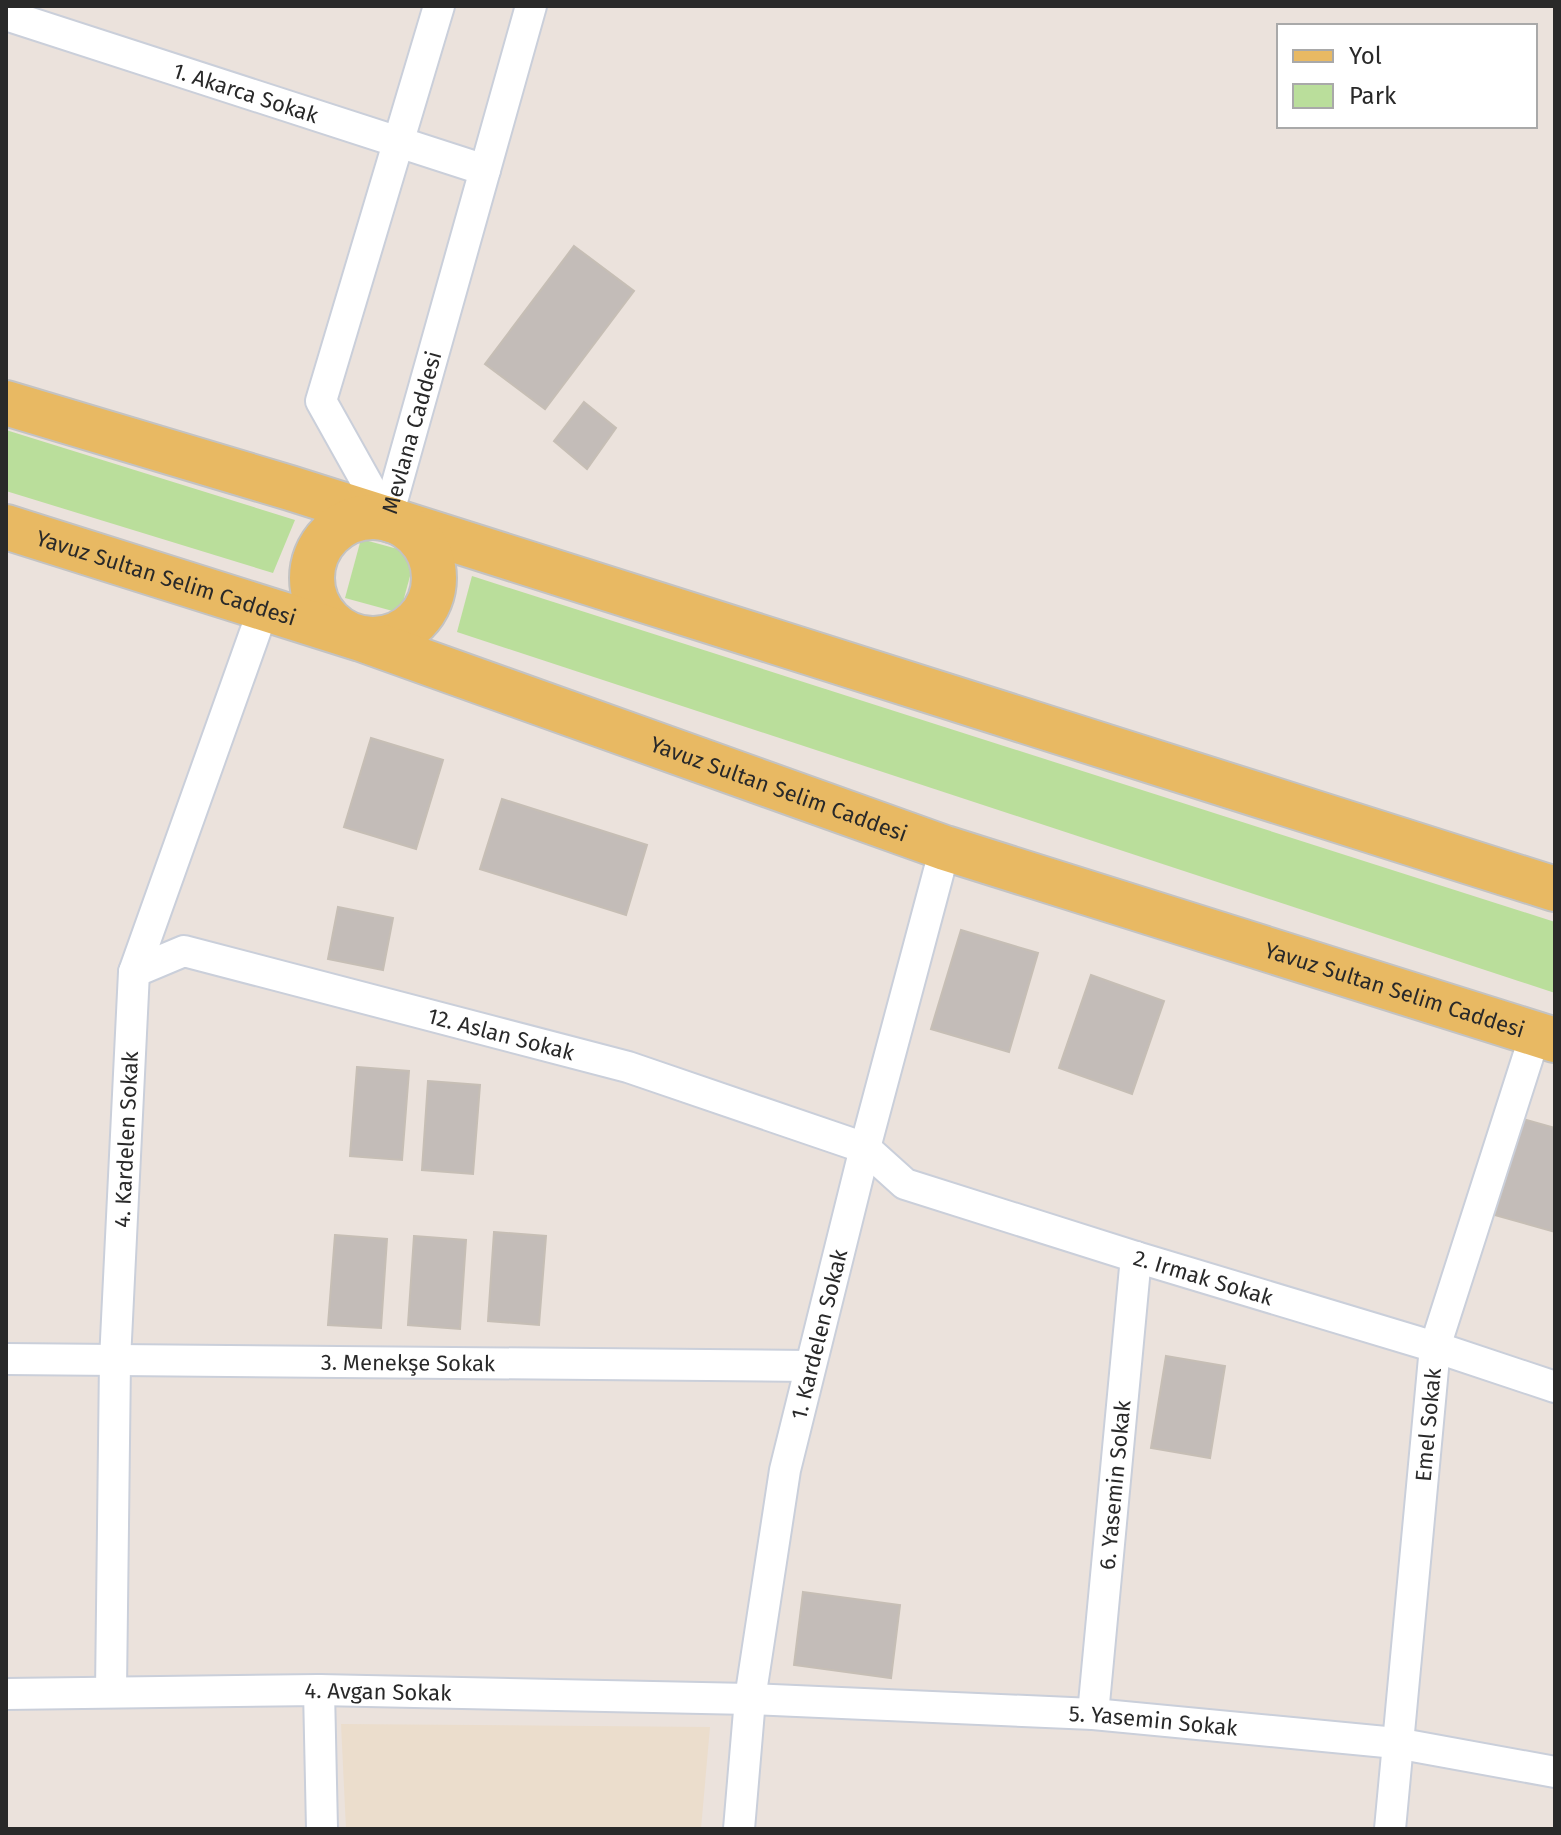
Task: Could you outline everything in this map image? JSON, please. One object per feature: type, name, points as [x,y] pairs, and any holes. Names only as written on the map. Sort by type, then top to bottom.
[{"type":"main road","points":[[6,403],[387,519],[1555,889]]},
{"type":"main road","points":[[367,518],[387,519],[404,526],[419,538],[429,554],[434,572],[433,591],[426,609],[414,624],[390,637],[361,639],[343,632],[328,620],[317,604],[312,585],[313,566],[320,548],[332,533],[349,522],[367,518]]},
{"type":"main road","name":"Yavuz Sultan Selim Caddesi","points":[[6,527],[361,639],[945,848],[1545,1037]]},
{"type":"street","name":"Mevlana Caddesi","points":[[387,519],[321,401],[439,6]]},
{"type":"street","name":"Mevlana Caddesi","points":[[387,519],[531,6]]},
{"type":"street","name":"1. Akarca Sokak","points":[[6,15],[485,170]]},
{"type":"street","name":"4. Kardelen Sokak","points":[[111,1691],[115,1360],[134,972],[263,610]]},
{"type":"street","name":"1. Kardelen Sokak","points":[[739,1829],[750,1699],[785,1470],[865,1148],[945,848]]},
{"type":"street","name":"12. Aslan Sokak","points":[[134,972],[184,951],[628,1067],[865,1148]]},
{"type":"street","name":"Emel Sokak","points":[[1390,1829],[1435,1347],[1545,1037]]},
{"type":"street","name":"2. Irmak Sokak","points":[[865,1148],[905,1184],[1435,1347],[1555,1387]]},
{"type":"street","name":"6. Yasemin Sokak","points":[[1093,1714],[1136,1257]]},
{"type":"street","name":"3. Menekşe Sokak","points":[[6,1359],[810,1366]]},
{"type":"street","name":"4. Avgan Sokak","points":[[6,1694],[319,1690],[750,1699]]},
{"type":"street","points":[[319,1690],[322,1829]]},
{"type":"street","name":"5. Yasemin Sokak","points":[[750,1699],[1093,1714],[1396,1743],[1555,1772]]},
{"type":"shaded area","points":[[341,1724],[710,1727],[701,1829],[346,1829]]},
{"type":"green space","points":[[6,430],[295,520],[273,573],[6,491]]},
{"type":"green space","points":[[361,539],[416,554],[400,613],[345,598]]},
{"type":"green space","points":[[472,576],[1555,922],[1555,993],[457,632]]},
{"type":"building","points":[[574,246],[634,291],[545,409],[485,364]]},
{"type":"building","points":[[584,402],[616,428],[587,469],[554,441]]},
{"type":"building","points":[[371,738],[443,760],[416,849],[344,827]]},
{"type":"building","points":[[502,799],[647,845],[626,915],[480,869]]},
{"type":"building","points":[[338,907],[393,918],[383,970],[328,959]]},
{"type":"building","points":[[961,930],[1038,953],[1009,1052],[931,1029]]},
{"type":"building","points":[[1091,975],[1164,1001],[1132,1094],[1059,1068]]},
{"type":"building","points":[[357,1067],[409,1071],[402,1160],[350,1156]]},
{"type":"building","points":[[428,1081],[480,1085],[473,1174],[422,1170]]},
{"type":"building","points":[[1523,1119],[1555,1128],[1555,1232],[1495,1215]]},
{"type":"building","points":[[494,1232],[546,1236],[539,1325],[488,1321]]},
{"type":"building","points":[[335,1235],[387,1239],[381,1328],[328,1325]]},
{"type":"building","points":[[414,1236],[466,1240],[460,1329],[408,1325]]},
{"type":"building","points":[[1166,1356],[1225,1366],[1210,1458],[1151,1448]]},
{"type":"building","points":[[803,1592],[900,1605],[891,1678],[794,1665]]}]
